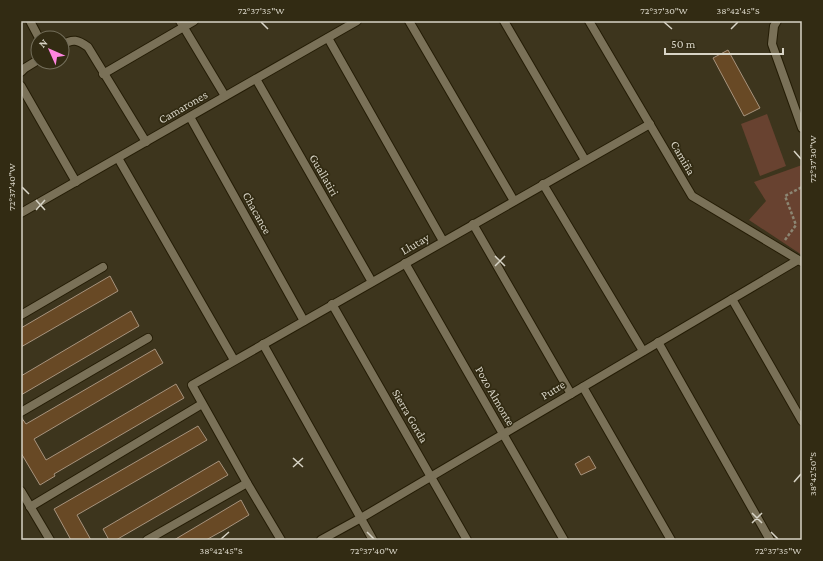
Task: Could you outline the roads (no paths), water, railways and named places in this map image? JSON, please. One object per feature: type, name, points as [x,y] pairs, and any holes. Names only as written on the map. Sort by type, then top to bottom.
[{"type":"street","points":[[30,21],[35,30]]},
{"type":"street","points":[[104,74],[182,24],[194,21]]},
{"type":"street","name":"Camarones","points":[[21,213],[357,21]]},
{"type":"street","points":[[409,21],[514,201]]},
{"type":"street","points":[[504,21],[585,160]]},
{"type":"street","name":"Camiña","points":[[589,21],[692,196],[800,261]]},
{"type":"street","points":[[777,21],[774,26],[772,44],[802,128]]},
{"type":"street","points":[[182,24],[225,96]]},
{"type":"street","points":[[328,38],[443,242]]},
{"type":"street","points":[[70,41],[80,41],[88,47],[146,142]]},
{"type":"street","points":[[21,72],[30,65]]},
{"type":"street","name":"Guallatiri","points":[[256,79],[372,282]]},
{"type":"street","points":[[21,86],[76,182]]},
{"type":"street","name":"Chacance","points":[[190,117],[304,321]]},
{"type":"street","name":"Llutay","points":[[202,404],[192,385],[650,124]]},
{"type":"street","points":[[118,158],[234,360]]},
{"type":"street","points":[[543,184],[643,351]]},
{"type":"street","points":[[473,224],[571,394]]},
{"type":"street","name":"Putre","points":[[321,540],[361,518],[658,342],[800,261]]},
{"type":"street","name":"Pozo Almonte","points":[[405,263],[564,540]]},
{"type":"street","points":[[21,315],[103,267]]},
{"type":"street","points":[[732,299],[802,421]]},
{"type":"street","name":"Sierra Gorda","points":[[332,304],[467,540]]},
{"type":"street","points":[[21,412],[148,338]]},
{"type":"street","points":[[658,342],[770,540]]},
{"type":"street","points":[[263,344],[373,540]]},
{"type":"street","points":[[583,387],[671,540]]},
{"type":"street","points":[[30,507],[202,404],[281,540]]},
{"type":"street","points":[[147,540],[247,483]]},
{"type":"street","points":[[21,491],[50,540]]}]
